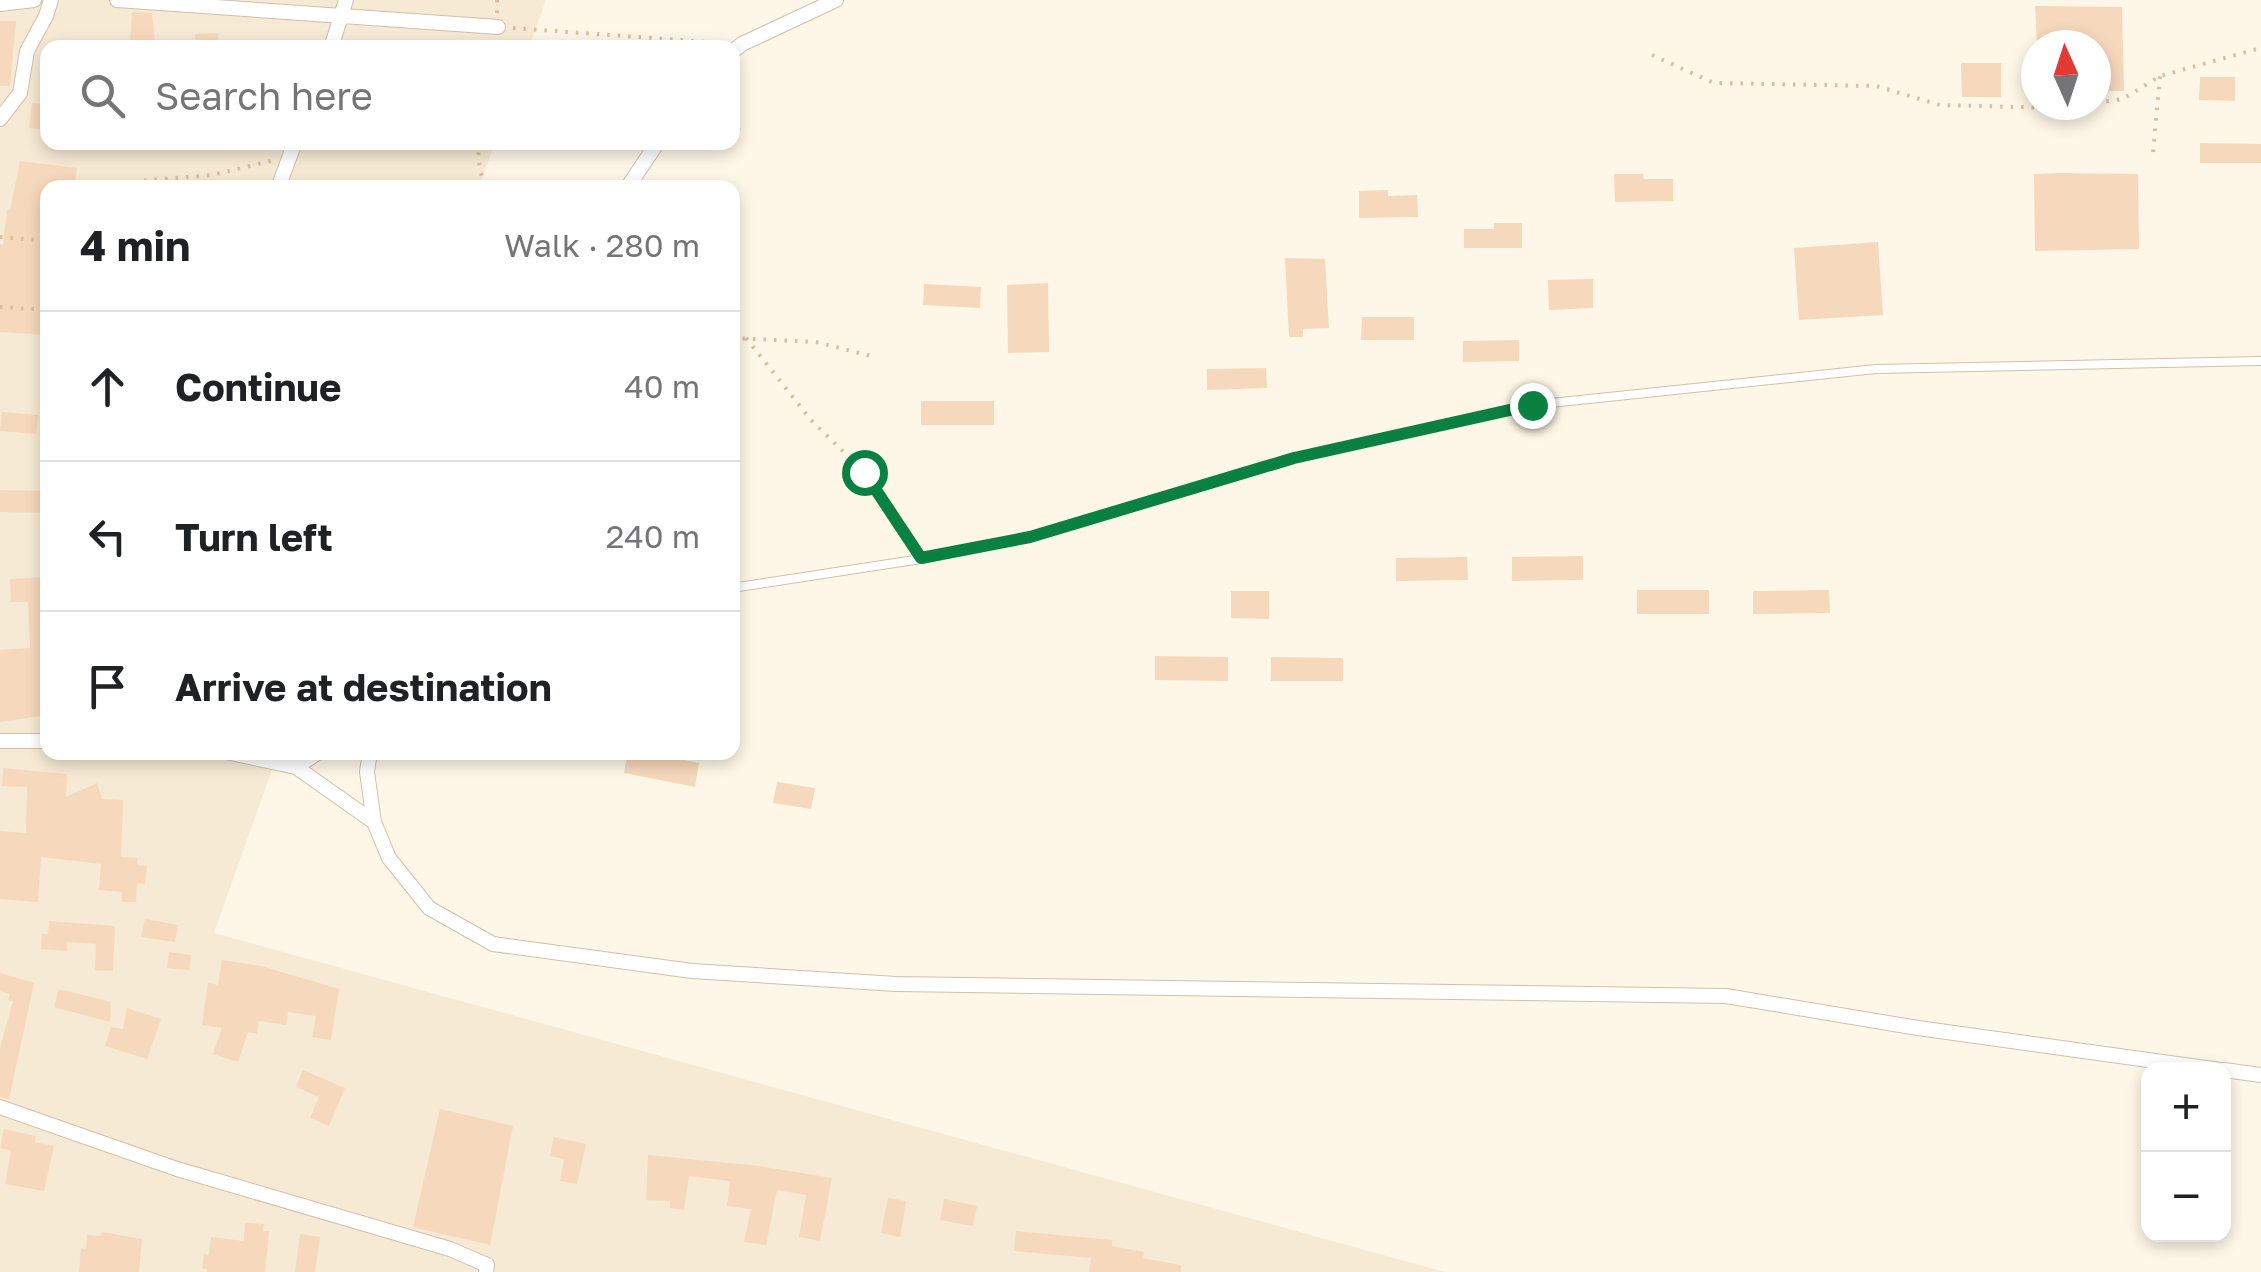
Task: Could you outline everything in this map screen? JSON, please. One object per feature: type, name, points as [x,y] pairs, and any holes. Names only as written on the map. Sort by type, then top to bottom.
[{"type":"street","points":[[0,4],[34,0]]},
{"type":"street","points":[[0,119],[20,93],[27,51],[50,0]]},
{"type":"street","points":[[117,0],[344,8],[498,26]]},
{"type":"street","points":[[740,47],[836,0]]},
{"type":"street","points":[[334,40],[344,8]]},
{"type":"street","points":[[0,91],[20,93]]},
{"type":"street","points":[[281,180],[292,150]]},
{"type":"street","points":[[632,180],[652,150]]},
{"type":"street","points":[[0,741],[40,741]]},
{"type":"street","points":[[266,760],[296,766],[374,822]]},
{"type":"street","points":[[296,766],[306,760]]},
{"type":"street","points":[[369,760],[374,822],[389,858],[429,908],[493,944],[692,971],[896,984],[1726,996],[1918,1028],[2164,1062]]},
{"type":"street","points":[[2231,1071],[2261,1075]]},
{"type":"street","points":[[0,1107],[177,1169],[450,1249],[491,1270]]},
{"type":"lane","points":[[740,587],[1030,537],[1294,458],[1532,405],[1876,368],[2261,361]]},
{"type":"path","points":[[498,26],[650,40]]},
{"type":"path","points":[[2111,101],[2123,99],[2160,76],[2261,48]]},
{"type":"path","points":[[1652,56],[1714,83],[1876,86],[1940,105],[2021,107]]},
{"type":"path","points":[[2153,152],[2160,76]]},
{"type":"path","points":[[481,150],[483,180]]},
{"type":"path","points":[[138,180],[212,175],[289,158]]},
{"type":"path","points":[[0,237],[40,240]]},
{"type":"path","points":[[0,307],[40,310]]},
{"type":"path","points":[[740,338],[816,342],[875,358]]},
{"type":"path","points":[[746,338],[811,420],[864,472],[921,558]]},
{"type":"shaded area","points":[[0,0],[546,0],[532,40],[40,40],[40,150],[492,150],[482,180],[40,180],[40,760],[276,760],[214,933],[1445,1272],[0,1272]]},
{"type":"building","points":[[2035,6],[2122,7],[2124,91],[2111,91],[2111,30],[2036,30]]},
{"type":"building","points":[[132,12],[152,13],[155,40],[130,40]]},
{"type":"building","points":[[0,21],[16,21],[10,86],[0,86]]},
{"type":"building","points":[[218,33],[218,40],[195,40],[195,34]]},
{"type":"building","points":[[1961,63],[2001,63],[2001,97],[1962,97]]},
{"type":"building","points":[[2200,77],[2235,77],[2235,101],[2199,100]]},
{"type":"building","points":[[32,103],[40,104],[40,129],[29,128]]},
{"type":"building","points":[[2200,143],[2261,144],[2261,163],[2200,163]]},
{"type":"building","points":[[20,161],[77,168],[75,180],[40,180],[40,334],[0,332],[0,244],[3,245]]},
{"type":"building","points":[[1614,174],[1673,179],[1673,201],[1615,202]]},
{"type":"building","points":[[2034,174],[2138,174],[2139,249],[2035,251]]},
{"type":"building","points":[[1388,190],[1388,196],[1417,195],[1418,217],[1359,218],[1359,191]]},
{"type":"building","points":[[1494,223],[1522,223],[1522,248],[1464,248],[1464,229],[1494,229]]},
{"type":"building","points":[[1878,242],[1883,315],[1799,320],[1794,248]]},
{"type":"building","points":[[1285,258],[1325,259],[1329,328],[1303,329],[1303,337],[1289,337]]},
{"type":"building","points":[[1593,279],[1593,308],[1549,310],[1548,280]]},
{"type":"building","points":[[1048,283],[1049,352],[1008,353],[1007,285]]},
{"type":"building","points":[[924,284],[981,287],[980,308],[923,305]]},
{"type":"building","points":[[1362,317],[1414,317],[1414,340],[1361,340]]},
{"type":"building","points":[[1519,340],[1519,361],[1463,362],[1463,341]]},
{"type":"building","points":[[1266,368],[1267,388],[1207,390],[1207,369]]},
{"type":"building","points":[[921,401],[994,401],[994,425],[921,425]]},
{"type":"building","points":[[2,412],[38,415],[36,434],[0,431]]},
{"type":"building","points":[[0,490],[40,491],[40,513],[0,512]]},
{"type":"building","points":[[1583,556],[1583,580],[1512,581],[1512,557]]},
{"type":"building","points":[[1467,557],[1468,580],[1396,581],[1396,558]]},
{"type":"building","points":[[40,577],[40,716],[0,722],[0,650],[30,648],[28,602],[11,602],[10,579]]},
{"type":"building","points":[[1637,590],[1709,590],[1709,614],[1637,614]]},
{"type":"building","points":[[1829,590],[1830,613],[1753,614],[1753,591]]},
{"type":"building","points":[[1231,591],[1269,591],[1269,619],[1231,618]]},
{"type":"building","points":[[1155,656],[1228,657],[1228,681],[1155,680]]},
{"type":"building","points":[[1271,657],[1343,658],[1343,681],[1271,681]]},
{"type":"building","points":[[626,760],[699,763],[695,787],[624,773]]},
{"type":"building","points":[[3,768],[67,774],[66,797],[97,783],[102,799],[123,800],[121,857],[138,858],[137,865],[147,866],[145,884],[137,883],[136,902],[122,902],[122,892],[99,890],[101,864],[41,857],[38,902],[0,899],[0,831],[26,833],[27,787],[2,786]]},
{"type":"building","points":[[777,782],[815,788],[811,809],[773,803]]},
{"type":"building","points":[[145,919],[178,925],[175,942],[141,937]]},
{"type":"building","points":[[49,921],[115,926],[113,971],[95,970],[96,944],[67,942],[67,951],[41,949],[42,934],[48,934]]},
{"type":"building","points":[[169,952],[191,955],[189,970],[167,968]]},
{"type":"building","points":[[222,960],[261,966],[339,989],[331,1040],[312,1037],[316,1016],[288,1012],[286,1025],[259,1021],[257,1034],[248,1032],[238,1062],[213,1054],[222,1028],[202,1025],[208,983],[218,985]]},
{"type":"building","points":[[0,973],[34,983],[9,1099],[0,1097],[0,1048],[13,1001],[8,1000],[10,994],[0,991]]},
{"type":"building","points":[[59,989],[111,1002],[110,1022],[54,1007]]},
{"type":"building","points":[[127,1008],[161,1019],[147,1059],[105,1046],[111,1027],[123,1029]]},
{"type":"building","points":[[303,1070],[345,1088],[329,1126],[310,1118],[319,1097],[296,1087]]},
{"type":"building","points":[[440,1109],[513,1126],[490,1245],[413,1227]]},
{"type":"building","points":[[4,1129],[36,1136],[34,1142],[54,1146],[44,1191],[5,1184],[11,1151],[0,1148]]},
{"type":"building","points":[[554,1137],[586,1144],[577,1184],[560,1181],[564,1159],[550,1156]]},
{"type":"building","points":[[648,1155],[832,1178],[820,1241],[799,1237],[806,1195],[777,1190],[766,1245],[744,1242],[751,1209],[727,1206],[730,1181],[689,1176],[684,1210],[670,1208],[670,1201],[646,1200]]},
{"type":"building","points":[[888,1198],[906,1201],[900,1237],[881,1233]]},
{"type":"building","points":[[944,1199],[977,1206],[973,1226],[940,1220]]},
{"type":"building","points":[[245,1223],[264,1224],[263,1231],[269,1231],[265,1272],[207,1272],[202,1268],[204,1254],[209,1255],[211,1237],[244,1241]]},
{"type":"building","points":[[1016,1231],[1112,1240],[1112,1246],[1144,1252],[1143,1258],[1181,1265],[1181,1272],[1089,1272],[1091,1258],[1014,1251]]},
{"type":"building","points":[[102,1232],[142,1239],[139,1272],[79,1272],[81,1248],[86,1249],[87,1235],[101,1236]]},
{"type":"building","points":[[300,1234],[320,1237],[315,1272],[295,1272]]},
{"type":"route","points":[[864,472],[921,558],[1030,537],[1294,458],[1532,405]]}]
